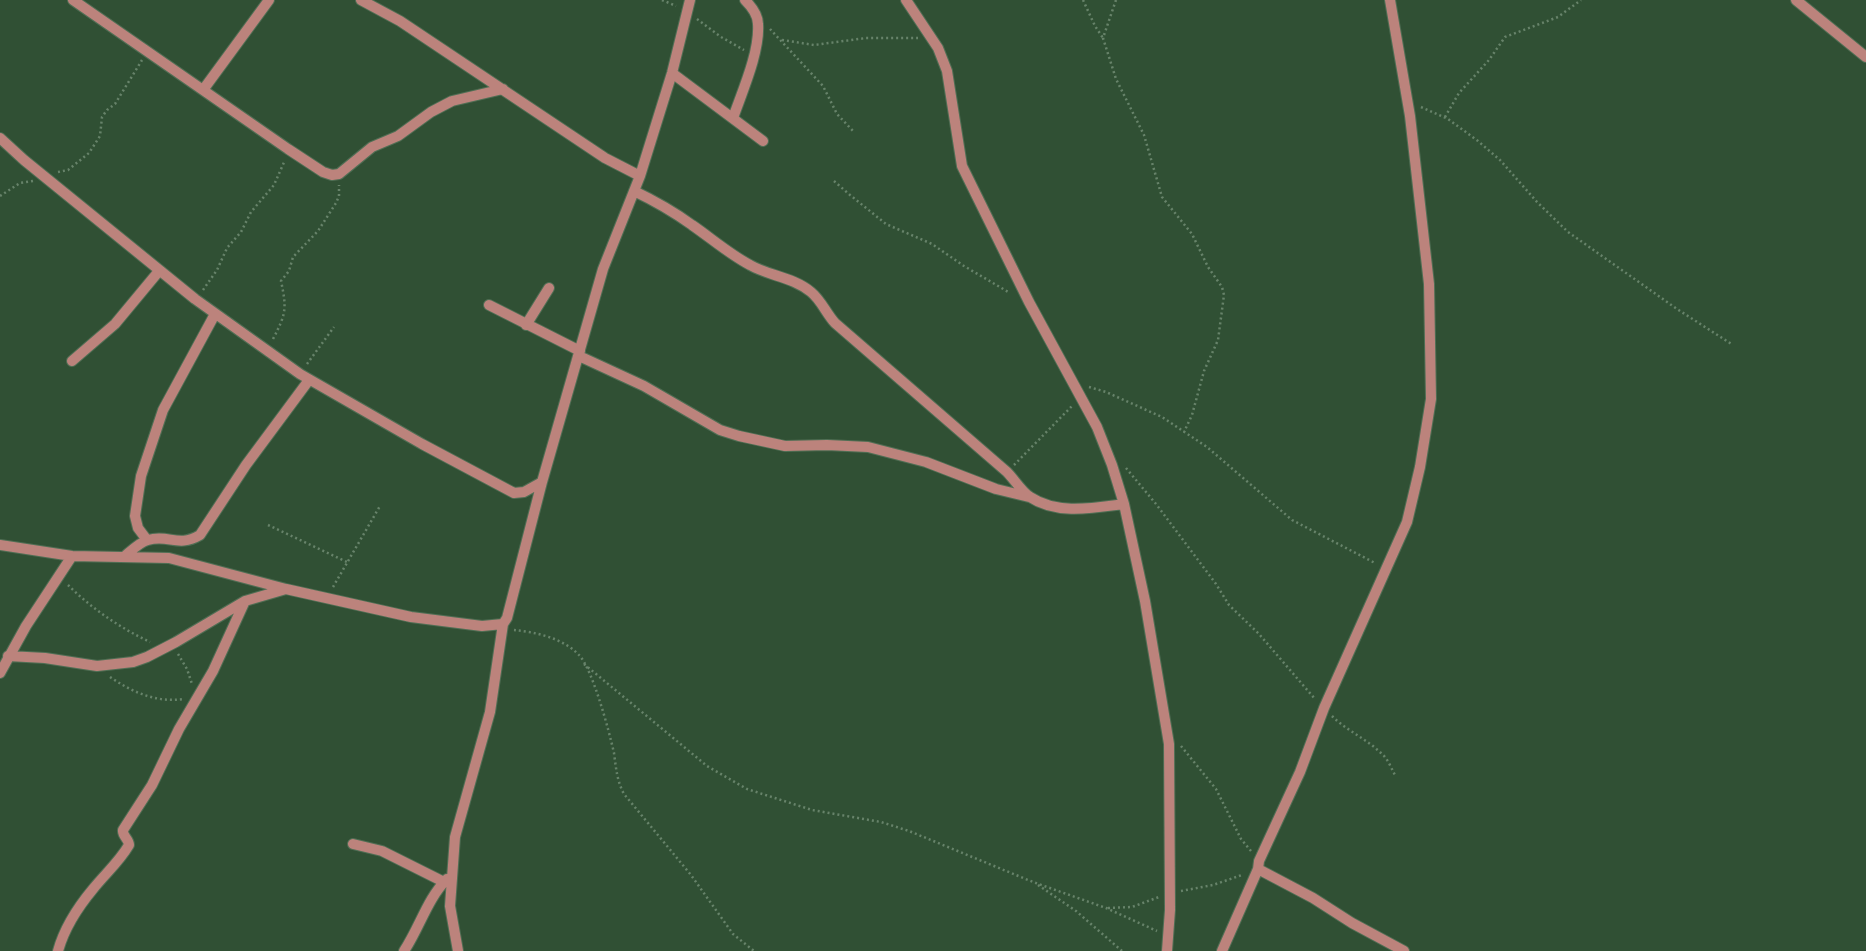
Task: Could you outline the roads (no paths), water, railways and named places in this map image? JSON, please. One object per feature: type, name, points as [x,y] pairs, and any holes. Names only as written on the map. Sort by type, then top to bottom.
[{"type":"street","points":[[73,0],[288,149],[323,172],[332,175],[339,174],[372,147],[398,136],[431,112],[452,101],[503,89]]},
{"type":"street","points":[[203,90],[269,0]]},
{"type":"street","points":[[361,0],[400,21],[605,158],[640,176]]},
{"type":"street","points":[[458,951],[450,906],[455,837],[490,712],[503,627],[507,618],[542,482],[603,269],[640,176],[672,73],[688,5],[698,0]]},
{"type":"street","points":[[733,118],[753,55],[758,25],[755,14],[745,0]]},
{"type":"street","points":[[906,0],[938,48],[947,71],[962,166],[1029,302],[1097,427],[1112,465],[1124,504],[1145,601],[1169,744],[1170,894],[1167,951]]},
{"type":"street","points":[[1222,951],[1258,865],[1300,772],[1324,708],[1407,522],[1420,467],[1431,399],[1429,284],[1408,102],[1390,0]]},
{"type":"street","points":[[1796,0],[1866,57]]},
{"type":"street","points":[[672,73],[763,140]]},
{"type":"street","points":[[0,138],[43,176],[99,220],[159,271],[215,314],[304,377],[514,493],[524,492],[542,482]]},
{"type":"street","points":[[634,191],[668,209],[748,264],[763,272],[792,281],[810,291],[818,298],[825,312],[855,342],[1007,472],[1030,497]]},
{"type":"street","points":[[72,361],[115,324],[159,271]]},
{"type":"street","points":[[526,325],[549,288]]},
{"type":"street","points":[[489,306],[644,386],[720,430],[739,436],[785,446],[827,444],[868,447],[926,462],[996,489],[1030,497],[1063,508],[1082,509],[1124,504]]},
{"type":"street","points":[[147,540],[138,528],[135,516],[141,476],[163,410],[215,314]]},
{"type":"street","points":[[125,556],[147,540],[160,538],[179,542],[192,540],[200,535],[304,377]]},
{"type":"street","points":[[0,545],[72,556],[168,558],[286,589],[411,617],[482,626],[503,627]]},
{"type":"street","points":[[0,673],[8,656],[26,626],[72,556]]},
{"type":"street","points":[[8,656],[45,658],[102,666],[133,662],[147,658],[239,606],[244,601],[286,589]]},
{"type":"street","points":[[58,951],[62,938],[79,908],[94,888],[110,872],[129,845],[123,834],[123,830],[152,785],[179,729],[224,649],[244,601]]},
{"type":"street","points":[[353,844],[382,851],[444,882]]},
{"type":"street","points":[[1258,865],[1352,923],[1404,951]]},
{"type":"street","points":[[404,951],[415,934],[431,898],[452,874]]}]
